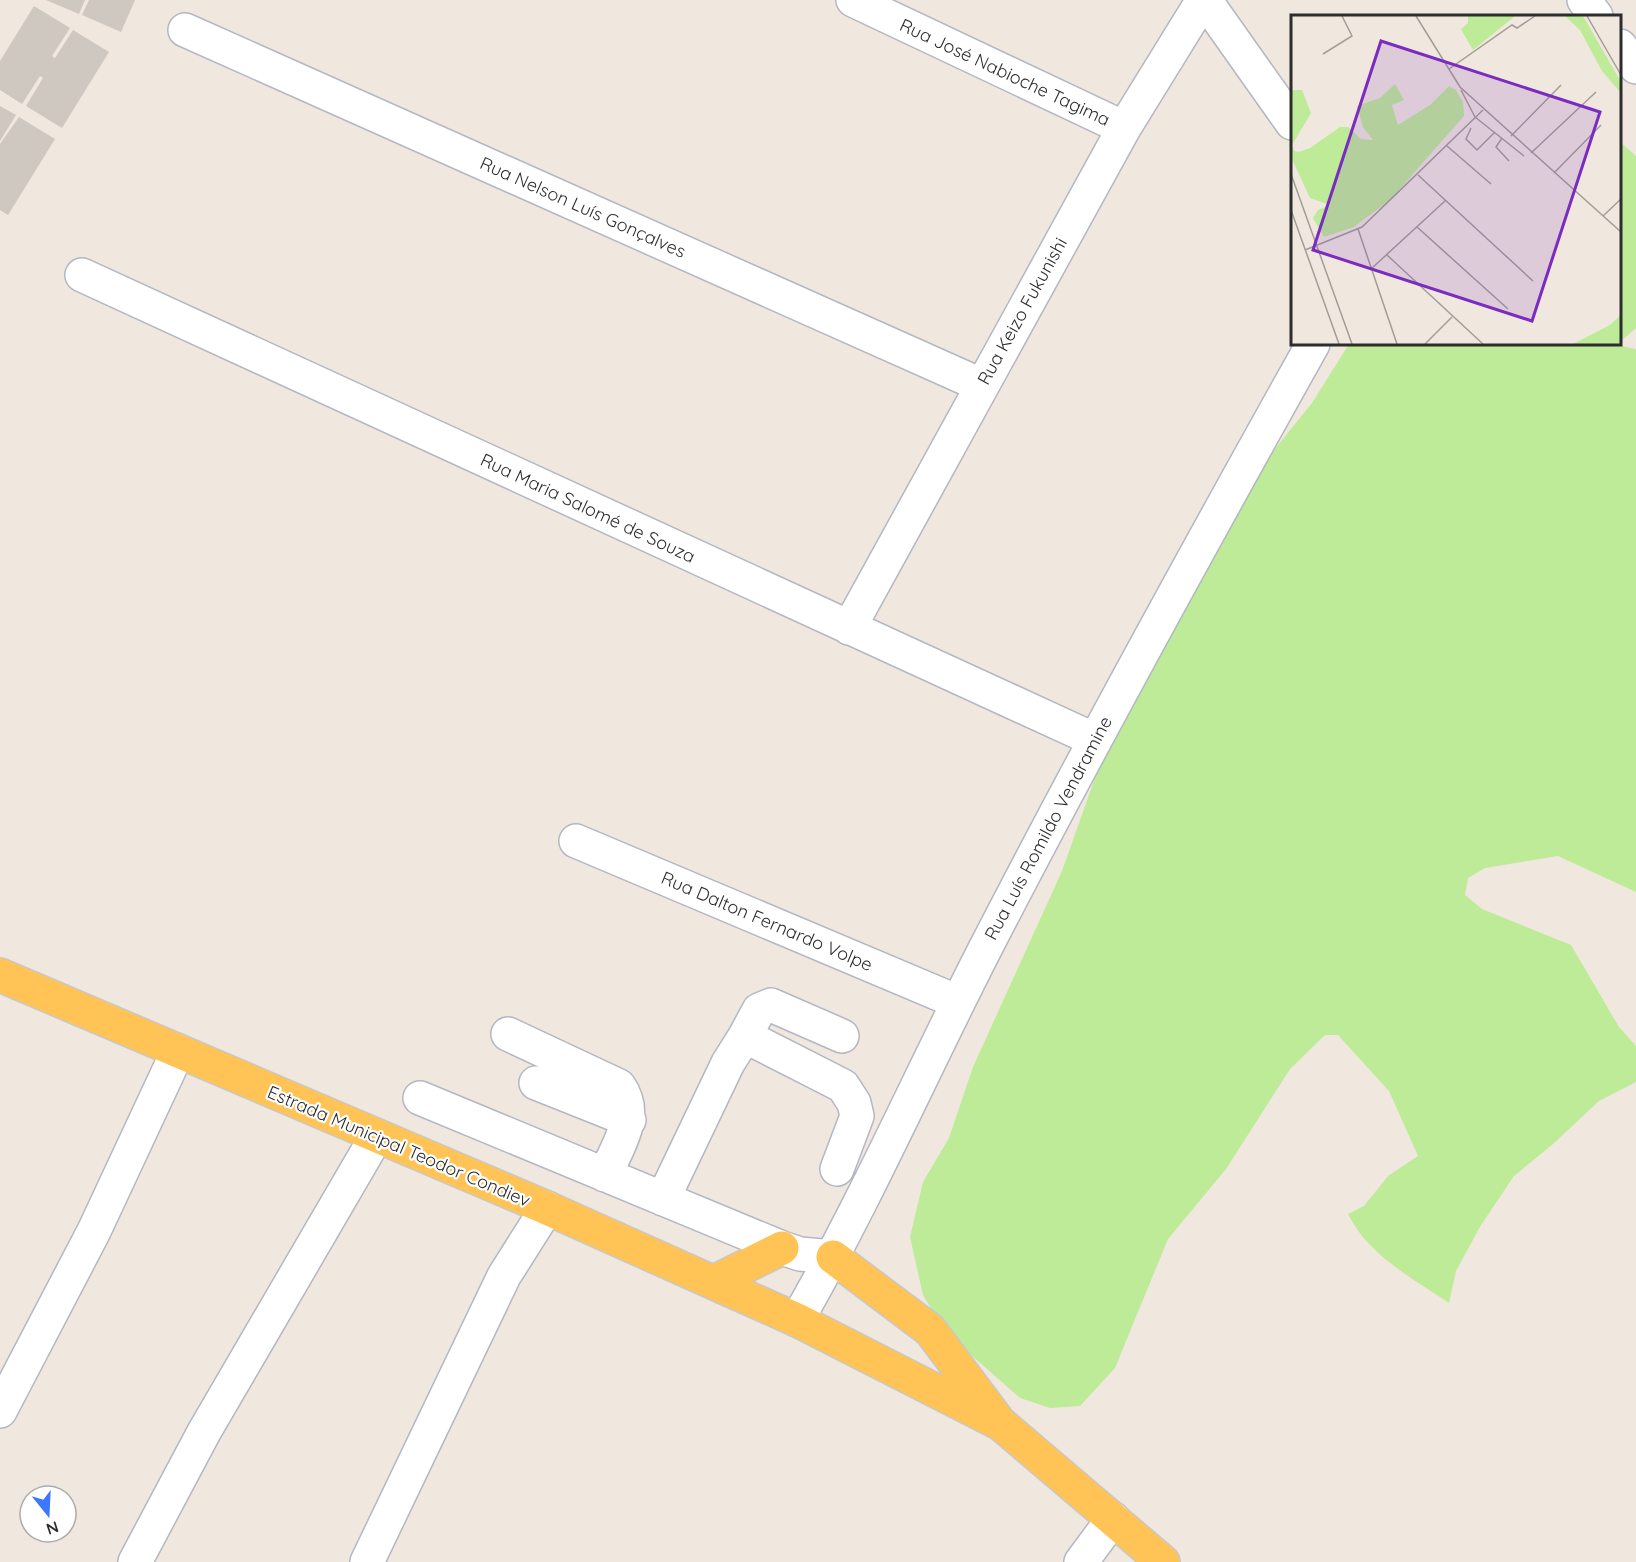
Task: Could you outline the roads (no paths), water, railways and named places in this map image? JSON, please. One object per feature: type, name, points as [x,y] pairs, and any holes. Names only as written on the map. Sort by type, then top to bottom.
[{"type":"main road","name":"Estrada Municipal Teodor Condiev","points":[[0,975],[547,1208],[714,1282],[797,1320],[1001,1424]]},
{"type":"main road","points":[[714,1282],[782,1248]]},
{"type":"main road","points":[[833,1257],[930,1330],[1001,1424],[1164,1562]]},
{"type":"street","name":"Rua José Nabioche Tagima","points":[[853,0],[1124,128]]},
{"type":"street","name":"Rua Keizo Fukunishi","points":[[849,628],[1124,128],[1204,0]]},
{"type":"street","points":[[1204,0],[1291,120]]},
{"type":"street","points":[[1584,0],[1595,15]]},
{"type":"street","points":[[1621,43],[1636,29]]},
{"type":"street","name":"Rua Nelson Luís Gonçalves","points":[[185,30],[981,385]]},
{"type":"street","points":[[1621,45],[1636,67]]},
{"type":"street","name":"Rua Maria Salomé de Souza","points":[[82,276],[1094,739]]},
{"type":"street","name":"Rua Luís Romildo Vendramine","points":[[797,1320],[833,1257],[958,1002],[1094,739],[1312,345]]},
{"type":"street","name":"Rua Dalton Fernardo Volpe","points":[[576,840],[958,1002]]},
{"type":"street","points":[[663,1199],[728,1063],[759,1010],[771,1005],[842,1036]]},
{"type":"street","points":[[508,1034],[619,1086],[628,1100],[629,1120],[605,1175]]},
{"type":"street","points":[[745,1036],[843,1086],[854,1103],[857,1116],[837,1169]]},
{"type":"street","points":[[0,1411],[94,1231],[178,1051]]},
{"type":"street","points":[[536,1083],[629,1120]]},
{"type":"street","points":[[420,1098],[782,1248],[800,1254],[833,1257]]},
{"type":"street","points":[[135,1562],[204,1432],[376,1137]]},
{"type":"street","points":[[367,1562],[504,1276],[547,1208]]},
{"type":"street","points":[[1081,1562],[1113,1519]]}]
